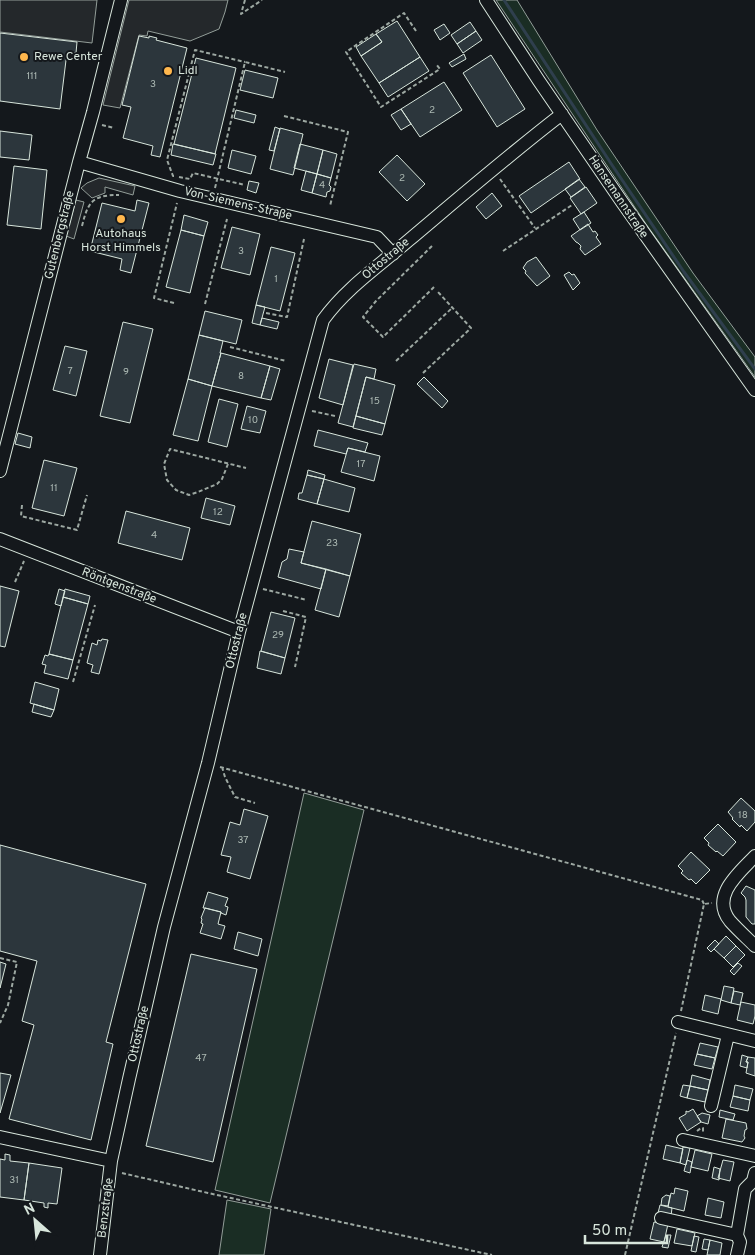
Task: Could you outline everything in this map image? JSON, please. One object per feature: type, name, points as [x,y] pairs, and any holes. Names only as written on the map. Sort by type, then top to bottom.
[{"type":"street","name":"Gutenbergstraße","points":[[0,471],[121,0]]},
{"type":"street","name":"Hansemannstraße","points":[[486,0],[539,81],[676,280],[755,390]]},
{"type":"street","name":"Ottostraße","points":[[111,1165],[164,927],[208,763],[251,586],[323,320],[333,306],[364,278],[492,169],[562,114]]},
{"type":"street","name":"Von-Siemens-Straße","points":[[79,162],[180,190],[377,237],[392,254]]},
{"type":"street","name":"Röntgenstraße","points":[[0,539],[239,632]]},
{"type":"street","points":[[755,856],[733,879],[726,889],[724,898],[724,906],[729,920],[755,946]]},
{"type":"street","points":[[678,1022],[755,1041]]},
{"type":"street","points":[[711,1106],[728,1035]]},
{"type":"street","points":[[0,1137],[111,1165]]},
{"type":"street","points":[[683,1140],[755,1156]]},
{"type":"street","name":"Benzstraße","points":[[100,1255],[111,1165]]},
{"type":"street","points":[[737,1255],[740,1242],[737,1235],[745,1189],[753,1182],[755,1173]]},
{"type":"street","points":[[661,1218],[737,1235]]},
{"type":"path","points":[[245,0],[241,14],[262,0]]},
{"type":"path","points":[[416,31],[404,13],[346,52],[381,106],[440,70],[436,64]]},
{"type":"path","points":[[245,185],[193,173],[190,179],[173,176],[167,160],[195,50],[286,72]]},
{"type":"path","points":[[212,198],[245,62]]},
{"type":"path","points":[[284,116],[348,132],[330,206]]},
{"type":"path","points":[[492,169],[536,229]]},
{"type":"path","points":[[174,303],[154,298],[180,190]]},
{"type":"path","points":[[82,226],[87,208],[96,198],[119,195]]},
{"type":"path","points":[[503,251],[572,205]]},
{"type":"path","points":[[205,304],[227,219]]},
{"type":"path","points":[[266,313],[287,317],[304,239]]},
{"type":"path","points":[[432,246],[362,317],[383,337],[434,288]]},
{"type":"path","points":[[423,373],[471,328],[438,292]]},
{"type":"path","points":[[396,361],[452,308]]},
{"type":"path","points":[[230,347],[286,361]]},
{"type":"path","points":[[312,412],[335,416]]},
{"type":"path","points":[[228,464],[222,479],[217,484],[189,495],[176,490],[167,480],[164,464],[170,449],[246,468]]},
{"type":"path","points":[[22,505],[21,516],[77,530],[87,495]]},
{"type":"path","points":[[15,582],[28,550]]},
{"type":"path","points":[[251,586],[307,600]]},
{"type":"path","points":[[73,682],[95,605]]},
{"type":"path","points":[[283,611],[306,617],[295,667]]},
{"type":"path","points":[[208,763],[702,900],[704,904]]},
{"type":"path","points":[[222,767],[225,778],[235,797],[255,803]]},
{"type":"path","points":[[704,904],[724,898]]},
{"type":"path","points":[[625,1255],[704,904]]},
{"type":"path","points":[[0,958],[17,962],[8,1005],[0,1023]]},
{"type":"path","points":[[111,1165],[208,1193],[492,1255]]},
{"type":"green space","points":[[496,0],[517,0],[597,130],[693,273],[755,357],[755,377],[646,224]]},
{"type":"green space","points":[[304,793],[364,810],[270,1203],[215,1190]]},
{"type":"green space","points":[[227,1200],[271,1209],[264,1255],[219,1255]]},
{"type":"shaded area","points":[[0,0],[97,0],[92,43],[0,32]]},
{"type":"shaded area","points":[[129,0],[228,0],[219,29],[190,41],[148,31],[147,36],[139,35],[120,108],[103,105]]},
{"type":"shaded area","points":[[99,178],[135,186],[133,195],[105,187],[105,193],[92,198],[81,188]]},
{"type":"shaded area","points":[[76,200],[84,202],[74,239],[66,236]]},
{"type":"building","points":[[397,21],[420,57],[379,83],[361,56],[382,42],[376,34]]},
{"type":"building","points":[[470,22],[476,31],[457,44],[451,35]]},
{"type":"building","points":[[444,24],[450,33],[440,40],[434,30]]},
{"type":"building","points":[[476,31],[482,40],[463,53],[457,44]]},
{"type":"building","points":[[0,33],[77,42],[76,53],[67,52],[60,109],[0,101]]},
{"type":"building","points":[[376,34],[382,42],[361,56],[356,47]]},
{"type":"building","points":[[139,36],[157,38],[156,40],[187,48],[160,157],[151,155],[153,146],[123,138],[131,107],[122,105]]},
{"type":"building","points":[[464,54],[466,59],[452,67],[449,63]]},
{"type":"building","points":[[491,55],[525,109],[497,127],[463,73]]},
{"type":"building","points":[[420,57],[429,71],[388,97],[379,83]]},
{"type":"building","points":[[196,58],[236,68],[215,154],[174,144]]},
{"type":"building","points":[[245,70],[278,78],[273,98],[240,90]]},
{"type":"building","points":[[444,82],[462,110],[420,137],[401,109]]},
{"type":"building","points":[[401,109],[411,124],[401,130],[391,115]]},
{"type":"building","points":[[236,110],[256,115],[254,123],[234,118]]},
{"type":"building","points":[[275,127],[280,129],[274,151],[269,150]]},
{"type":"building","points":[[280,128],[303,134],[293,175],[270,169]]},
{"type":"building","points":[[0,131],[32,135],[29,160],[0,157]]},
{"type":"building","points":[[173,144],[216,154],[213,165],[171,155]]},
{"type":"building","points":[[300,144],[323,150],[317,174],[294,168]]},
{"type":"building","points":[[232,150],[256,156],[251,174],[228,168]]},
{"type":"building","points":[[323,150],[337,154],[331,178],[317,174]]},
{"type":"building","points":[[397,155],[425,184],[407,201],[379,172]]},
{"type":"building","points":[[569,162],[580,179],[531,213],[519,196]]},
{"type":"building","points":[[14,166],[47,170],[41,229],[7,225]]},
{"type":"building","points":[[306,171],[317,174],[312,193],[301,190]]},
{"type":"building","points":[[317,174],[331,178],[330,191],[327,192],[326,197],[312,193]]},
{"type":"building","points":[[579,179],[585,187],[571,197],[565,189]]},
{"type":"building","points":[[249,181],[259,183],[256,193],[247,190]]},
{"type":"building","points":[[586,187],[597,203],[581,214],[570,198]]},
{"type":"building","points":[[492,193],[502,206],[486,219],[476,207]]},
{"type":"building","points":[[137,200],[149,203],[131,273],[120,270],[122,259],[90,251],[102,203],[135,211]]},
{"type":"building","points":[[584,212],[591,223],[580,230],[573,219]]},
{"type":"building","points":[[184,215],[208,222],[204,236],[181,230]]},
{"type":"building","points":[[588,224],[593,232],[595,231],[598,235],[596,237],[601,244],[585,255],[580,249],[581,246],[571,236]]},
{"type":"building","points":[[232,227],[260,234],[250,275],[221,268]]},
{"type":"building","points":[[181,230],[204,236],[190,293],[166,287]]},
{"type":"building","points":[[271,247],[295,253],[280,311],[256,305]]},
{"type":"building","points":[[536,257],[550,276],[537,286],[523,268],[527,262]]},
{"type":"building","points":[[569,272],[572,275],[574,274],[580,283],[573,290],[564,275]]},
{"type":"building","points":[[256,305],[265,307],[260,325],[252,323]]},
{"type":"building","points":[[205,311],[242,320],[236,344],[199,335]]},
{"type":"building","points":[[262,318],[279,322],[277,329],[260,325]]},
{"type":"building","points":[[123,322],[153,329],[130,423],[100,416]]},
{"type":"building","points":[[199,335],[223,341],[212,386],[188,379]]},
{"type":"building","points":[[65,346],[87,351],[76,396],[53,390]]},
{"type":"building","points":[[221,353],[270,366],[261,398],[212,386]]},
{"type":"building","points":[[329,359],[353,365],[343,405],[319,398]]},
{"type":"building","points":[[354,364],[376,369],[374,379],[366,377],[353,427],[338,423]]},
{"type":"building","points":[[270,366],[280,369],[271,400],[261,398]]},
{"type":"building","points":[[366,377],[395,385],[385,424],[356,416]]},
{"type":"building","points":[[424,377],[448,401],[442,408],[417,384]]},
{"type":"building","points":[[188,379],[212,386],[198,441],[173,435]]},
{"type":"building","points":[[219,399],[238,404],[227,447],[208,442]]},
{"type":"building","points":[[247,406],[266,411],[260,433],[241,429]]},
{"type":"building","points":[[356,416],[385,424],[382,435],[353,428]]},
{"type":"building","points":[[318,430],[368,443],[365,452],[348,448],[346,454],[314,446]]},
{"type":"building","points":[[18,433],[32,437],[30,448],[15,444]]},
{"type":"building","points":[[348,448],[380,456],[374,481],[341,472]]},
{"type":"building","points":[[44,460],[77,468],[64,516],[32,508]]},
{"type":"building","points":[[308,470],[325,475],[324,479],[307,475]]},
{"type":"building","points":[[307,475],[324,479],[317,504],[298,499],[299,493],[302,493]]},
{"type":"building","points":[[324,479],[355,488],[349,512],[317,504]]},
{"type":"building","points":[[206,498],[235,506],[230,525],[201,518]]},
{"type":"building","points":[[126,511],[190,528],[182,560],[118,543]]},
{"type":"building","points":[[312,521],[361,534],[350,576],[301,563]]},
{"type":"building","points":[[289,549],[304,552],[301,563],[326,569],[321,589],[278,577],[282,562],[287,559]]},
{"type":"building","points":[[326,569],[350,576],[339,617],[315,610]]},
{"type":"building","points":[[0,586],[19,591],[5,647],[0,646]]},
{"type":"building","points":[[59,589],[65,591],[61,606],[55,604]]},
{"type":"building","points":[[65,589],[90,596],[88,604],[63,597]]},
{"type":"building","points":[[63,597],[88,604],[73,660],[49,654]]},
{"type":"building","points":[[271,612],[295,618],[285,658],[261,651]]},
{"type":"building","points":[[102,639],[108,640],[99,674],[91,672],[93,665],[87,663],[92,643],[97,645],[98,640],[101,641]]},
{"type":"building","points":[[260,651],[285,658],[281,674],[257,668]]},
{"type":"building","points":[[49,654],[73,660],[68,679],[44,673],[46,665],[42,664],[45,655],[48,656]]},
{"type":"building","points":[[35,682],[59,689],[54,710],[30,703]]},
{"type":"building","points":[[34,704],[54,710],[51,717],[32,712]]},
{"type":"building","points":[[741,798],[755,811],[755,822],[747,831],[732,819],[728,812]]},
{"type":"building","points":[[244,809],[268,816],[250,879],[227,872],[231,857],[221,855],[230,822],[240,825]]},
{"type":"building","points":[[718,824],[736,842],[723,856],[708,845],[709,843],[704,838]]},
{"type":"building","points":[[0,845],[146,884],[106,1042],[113,1044],[91,1140],[9,1119],[34,1025],[22,1021],[37,961],[0,951]]},
{"type":"building","points":[[691,852],[710,870],[696,884],[681,873],[683,871],[678,866]]},
{"type":"building","points":[[746,886],[755,890],[755,924],[752,924],[746,917],[746,900],[741,893]]},
{"type":"building","points":[[208,892],[228,898],[225,906],[228,907],[226,915],[203,908]]},
{"type":"building","points":[[205,908],[221,912],[218,924],[225,926],[221,939],[200,933],[203,924],[201,923],[201,918]]},
{"type":"building","points":[[238,932],[262,939],[258,956],[234,949]]},
{"type":"building","points":[[726,936],[736,946],[724,958],[714,949]]},
{"type":"building","points":[[715,940],[719,944],[711,952],[707,948]]},
{"type":"building","points":[[736,946],[745,955],[733,967],[724,958]]},
{"type":"building","points":[[191,954],[257,969],[213,1162],[146,1146]]},
{"type":"building","points":[[0,962],[6,964],[0,988]]},
{"type":"building","points":[[738,963],[742,966],[734,975],[730,971]]},
{"type":"building","points":[[724,986],[734,988],[731,1003],[721,1000]]},
{"type":"building","points":[[734,991],[743,993],[740,1005],[731,1003]]},
{"type":"building","points":[[705,995],[721,999],[718,1014],[702,1010]]},
{"type":"building","points":[[741,1002],[755,1005],[753,1024],[737,1020]]},
{"type":"building","points":[[700,1043],[718,1047],[715,1058],[697,1054]]},
{"type":"building","points":[[697,1054],[715,1058],[712,1069],[694,1065]]},
{"type":"building","points":[[742,1055],[748,1057],[746,1062],[748,1062],[747,1068],[740,1066]]},
{"type":"building","points":[[748,1057],[755,1058],[755,1076],[746,1073]]},
{"type":"building","points":[[0,1073],[11,1075],[0,1113]]},
{"type":"building","points":[[692,1075],[710,1080],[708,1090],[690,1086]]},
{"type":"building","points":[[683,1085],[690,1086],[687,1098],[680,1096]]},
{"type":"building","points":[[735,1085],[753,1089],[750,1100],[733,1096]]},
{"type":"building","points":[[690,1086],[708,1090],[705,1102],[687,1098]]},
{"type":"building","points":[[733,1096],[750,1100],[748,1111],[730,1107]]},
{"type":"building","points":[[693,1109],[701,1122],[687,1131],[679,1118],[686,1114],[686,1111],[688,1112]]},
{"type":"building","points":[[720,1110],[735,1114],[733,1120],[719,1117]]},
{"type":"building","points":[[702,1113],[710,1115],[708,1124],[701,1122],[697,1116]]},
{"type":"building","points":[[726,1119],[746,1123],[747,1129],[745,1130],[745,1138],[742,1142],[722,1138]]},
{"type":"building","points":[[666,1145],[683,1149],[680,1163],[663,1159]]},
{"type":"building","points":[[683,1147],[690,1148],[686,1165],[680,1163]]},
{"type":"building","points":[[695,1150],[712,1154],[708,1171],[691,1167]]},
{"type":"building","points":[[5,1154],[10,1155],[10,1161],[29,1163],[24,1200],[0,1197],[0,1159],[5,1160]]},
{"type":"building","points":[[687,1160],[692,1162],[690,1173],[684,1171]]},
{"type":"building","points":[[723,1160],[734,1162],[730,1181],[718,1178]]},
{"type":"building","points":[[29,1163],[62,1168],[57,1204],[48,1203],[48,1208],[44,1207],[44,1203],[24,1200]]},
{"type":"building","points":[[714,1167],[720,1169],[719,1180],[712,1178]]},
{"type":"building","points":[[675,1188],[688,1191],[684,1211],[668,1207],[671,1193],[674,1194]]},
{"type":"building","points":[[666,1195],[670,1196],[668,1206],[661,1205],[662,1198]]},
{"type":"building","points":[[708,1198],[724,1202],[721,1218],[705,1215]]},
{"type":"building","points":[[660,1205],[672,1208],[671,1216],[658,1213]]},
{"type":"building","points":[[654,1222],[668,1224],[664,1242],[650,1239]]},
{"type":"building","points":[[677,1229],[695,1233],[692,1246],[674,1243]]},
{"type":"building","points":[[666,1235],[671,1235],[668,1248],[662,1247]]},
{"type":"building","points":[[694,1236],[699,1237],[696,1252],[691,1251]]},
{"type":"building","points":[[704,1239],[710,1240],[708,1250],[702,1249]]},
{"type":"building","points":[[710,1240],[722,1243],[720,1255],[707,1255]]},
{"type":"waterway","points":[[504,0],[684,272],[755,369]]},
{"type":"place","name":"Rewe Center","points":[[24,57]]},
{"type":"place","name":"Lidl","points":[[168,71]]},
{"type":"place","name":"Autohaus Horst Himmels","points":[[121,219]]}]
